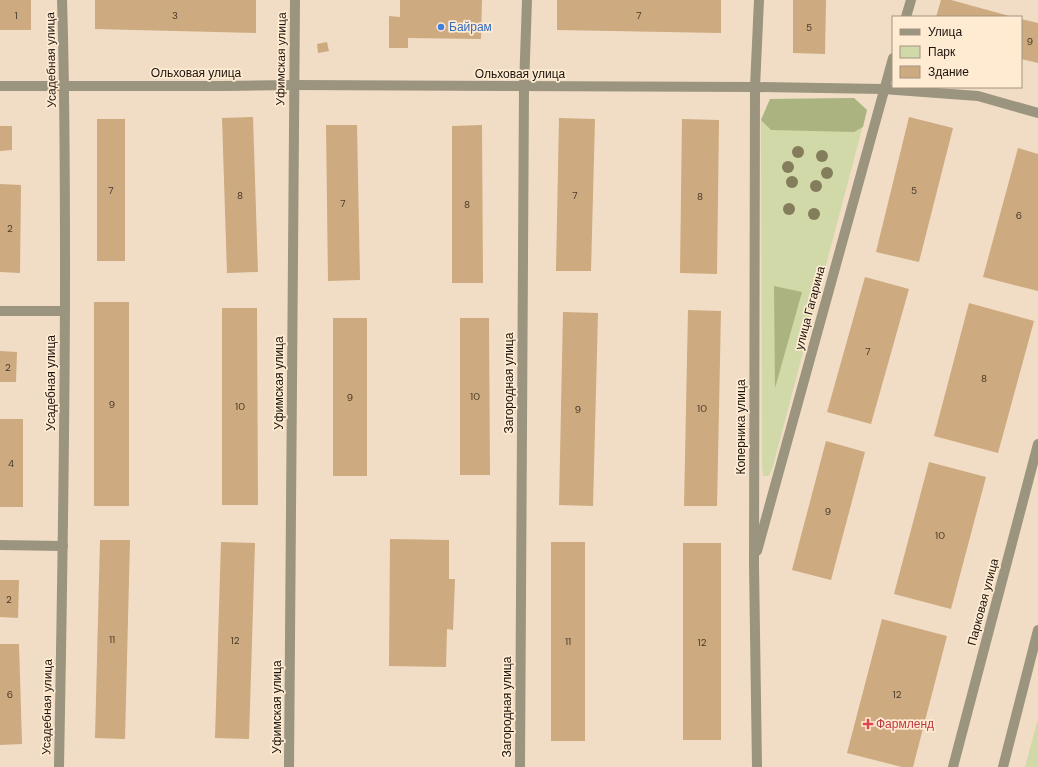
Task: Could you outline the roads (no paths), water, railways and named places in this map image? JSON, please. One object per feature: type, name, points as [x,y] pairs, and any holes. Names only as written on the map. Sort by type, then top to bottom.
[{"type":"street","name":"Усадебная улица","points":[[59,767],[65,311],[65,86],[62,0]]},
{"type":"street","name":"Уфимская улица","points":[[289,767],[295,0]]},
{"type":"street","name":"Загородная улица","points":[[520,767],[524,87],[527,0]]},
{"type":"street","name":"Коперника улица","points":[[757,767],[754,565],[755,87],[759,0]]},
{"type":"street","points":[[906,16],[911,0]]},
{"type":"street","name":"улица Гагарина","points":[[754,565],[883,89],[892,61]]},
{"type":"street","name":"Ольховая улица","points":[[0,86],[294,85],[883,89],[978,96],[1038,113]]},
{"type":"street","points":[[0,310],[65,311]]},
{"type":"street","name":"Парковая улица","points":[[953,767],[1038,444]]},
{"type":"street","points":[[0,545],[63,546]]},
{"type":"street","points":[[1003,767],[1038,630]]},
{"type":"place","name":"Байрам","points":[[441,27]]},
{"type":"place","name":"Фармленд","points":[[868,724]]}]
